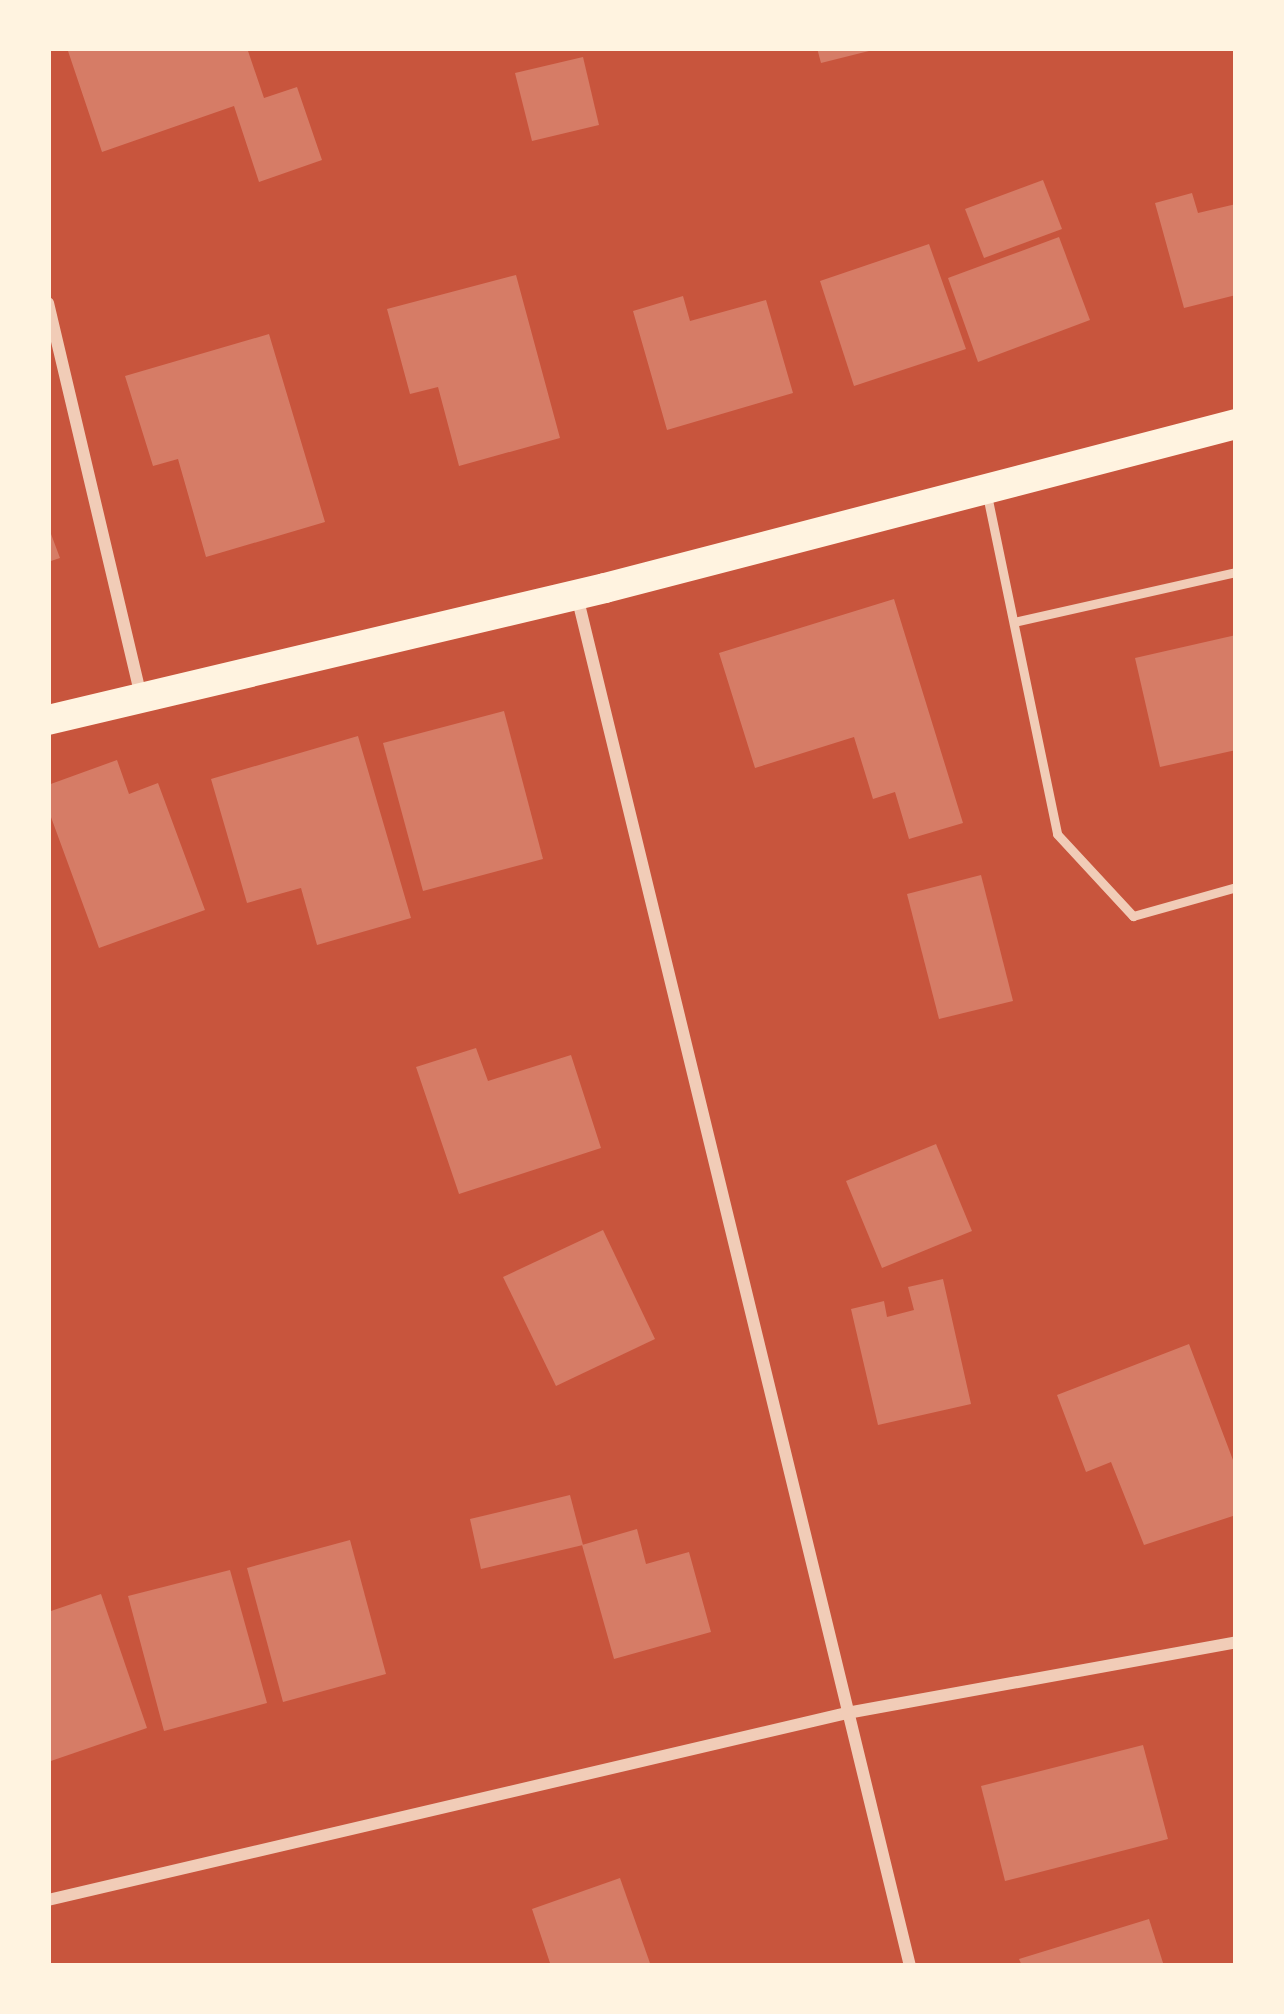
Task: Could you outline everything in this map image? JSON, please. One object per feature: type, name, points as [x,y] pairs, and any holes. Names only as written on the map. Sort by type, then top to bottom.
[{"type":"main road","points":[[48,720],[577,595],[1236,424]]},
{"type":"street","points":[[48,304],[142,698]]},
{"type":"street","points":[[577,595],[910,1966]]},
{"type":"street","points":[[48,1900],[848,1713],[1236,1642]]},
{"type":"lane","points":[[985,489],[1057,834],[1133,916],[1236,887]]},
{"type":"lane","points":[[1013,622],[1236,572]]},
{"type":"building","points":[[67,48],[247,48],[264,98],[297,87],[322,160],[259,182],[234,106],[102,152]]},
{"type":"building","points":[[817,48],[873,48],[873,50],[821,63]]},
{"type":"building","points":[[583,57],[599,125],[532,141],[515,73]]},
{"type":"building","points":[[1043,180],[1062,229],[984,258],[965,209]]},
{"type":"building","points":[[1192,193],[1198,213],[1236,204],[1236,295],[1184,308],[1155,203]]},
{"type":"building","points":[[1059,237],[1090,320],[978,362],[948,278]]},
{"type":"building","points":[[929,244],[966,349],[854,386],[820,281]]},
{"type":"building","points":[[516,275],[560,438],[459,466],[438,387],[410,394],[387,309]]},
{"type":"building","points":[[683,296],[690,321],[766,300],[793,393],[667,430],[633,311]]},
{"type":"building","points":[[269,334],[325,522],[206,557],[178,459],[153,466],[125,376]]},
{"type":"building","points":[[48,526],[60,558],[48,562]]},
{"type":"building","points":[[894,599],[963,823],[909,839],[895,792],[873,799],[854,737],[755,768],[719,653]]},
{"type":"building","points":[[1236,635],[1236,750],[1160,767],[1135,658]]},
{"type":"building","points":[[504,711],[543,859],[423,891],[383,743]]},
{"type":"building","points":[[358,736],[411,918],[317,945],[301,888],[247,903],[211,779]]},
{"type":"building","points":[[117,760],[129,794],[158,783],[205,910],[99,948],[48,809],[48,785]]},
{"type":"building","points":[[981,875],[1013,1001],[939,1019],[907,894]]},
{"type":"building","points":[[476,1048],[488,1081],[571,1055],[601,1148],[459,1194],[416,1067]]},
{"type":"building","points":[[936,1144],[972,1231],[882,1268],[846,1181]]},
{"type":"building","points":[[603,1230],[655,1339],[556,1386],[503,1277]]},
{"type":"building","points":[[943,1279],[971,1404],[878,1425],[851,1309],[884,1301],[887,1317],[914,1310],[908,1287]]},
{"type":"building","points":[[1189,1344],[1236,1468],[1236,1515],[1144,1545],[1111,1462],[1086,1472],[1057,1395]]},
{"type":"building","points":[[570,1495],[583,1545],[481,1569],[470,1519]]},
{"type":"building","points":[[637,1529],[646,1564],[689,1552],[711,1632],[614,1659],[582,1545]]},
{"type":"building","points":[[350,1540],[386,1674],[283,1702],[247,1568]]},
{"type":"building","points":[[230,1570],[267,1703],[164,1731],[128,1596]]},
{"type":"building","points":[[101,1594],[147,1728],[48,1762],[48,1612]]},
{"type":"building","points":[[1143,1745],[1168,1839],[1005,1881],[981,1786]]},
{"type":"building","points":[[620,1878],[651,1966],[551,1966],[532,1909]]},
{"type":"building","points":[[1149,1919],[1164,1966],[1022,1966],[1019,1959]]}]
